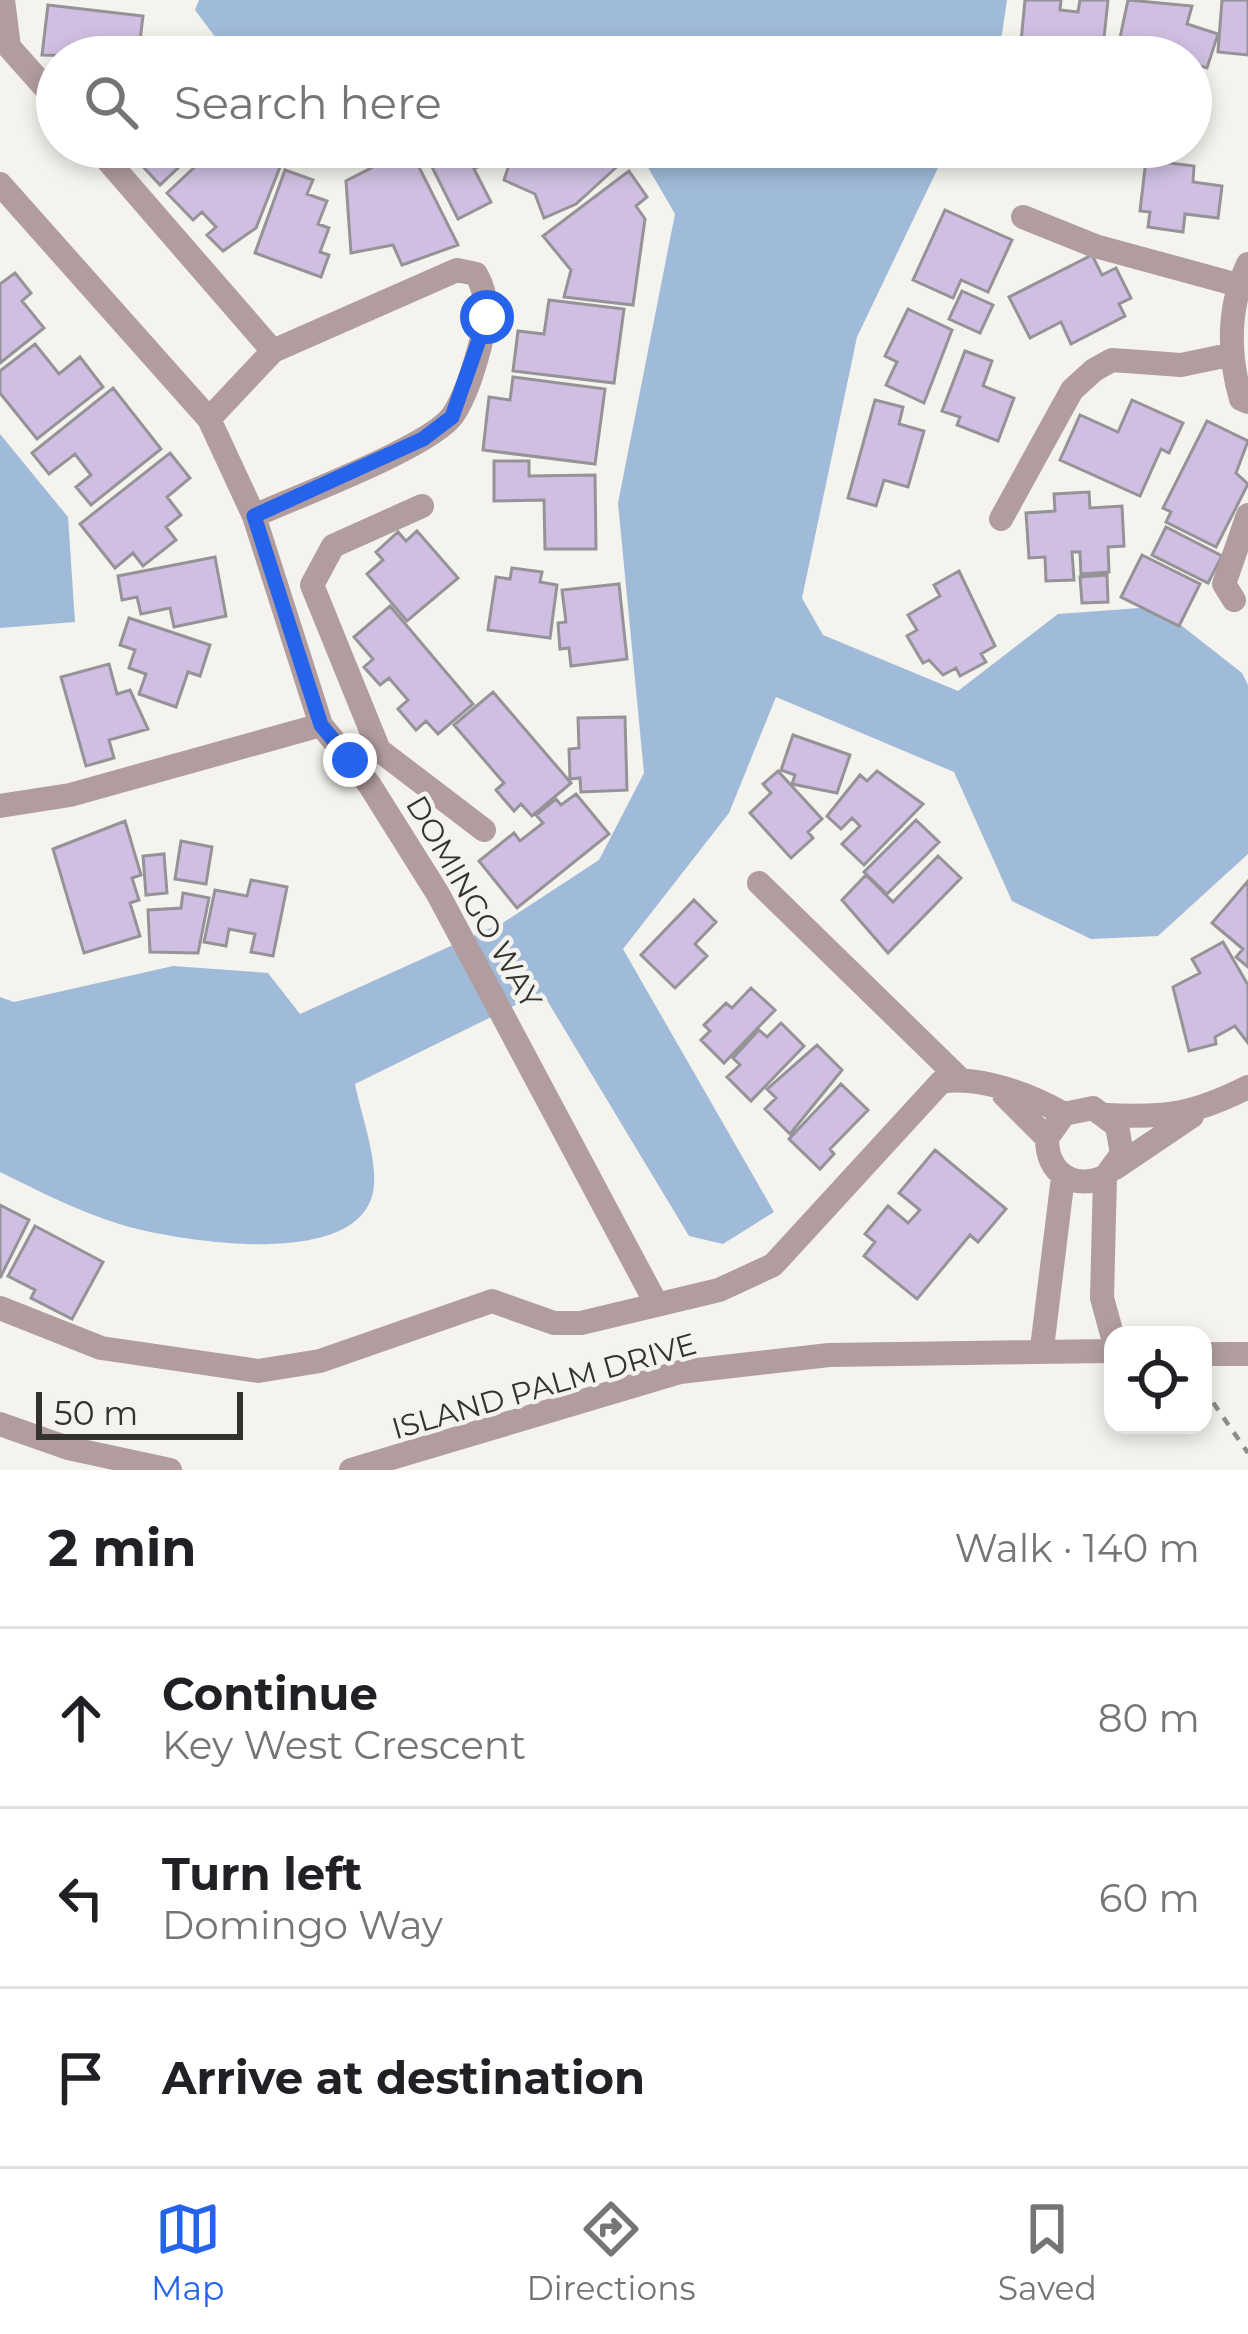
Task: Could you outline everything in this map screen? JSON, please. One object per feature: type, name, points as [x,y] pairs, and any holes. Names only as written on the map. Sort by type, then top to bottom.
[{"type":"street","points":[[3,0],[5,52],[36,81]]},
{"type":"street","points":[[115,168],[273,351]]},
{"type":"street","name":"DOMINGO WAY","points":[[0,184],[208,419],[254,516],[321,725],[350,760],[439,894],[657,1305]]},
{"type":"street","points":[[1023,217],[1095,246],[1243,275],[1229,355],[1241,399],[1248,402]]},
{"type":"street","points":[[208,419],[273,351],[457,270],[476,274],[484,289],[487,317],[452,417],[423,439],[254,516]]},
{"type":"street","points":[[1001,519],[1072,390],[1094,370],[1112,360],[1181,365],[1229,355]]},
{"type":"street","points":[[422,506],[333,546],[312,585],[380,750],[484,830]]},
{"type":"street","points":[[1234,600],[1224,584],[1248,515]]},
{"type":"street","points":[[0,806],[70,795],[321,725]]},
{"type":"street","points":[[350,760],[380,750]]},
{"type":"street","points":[[759,883],[960,1078],[1037,1098],[1064,1114]]},
{"type":"street","points":[[0,1308],[101,1348],[258,1371],[320,1361],[492,1301],[554,1323],[581,1323],[657,1305],[719,1290],[773,1265],[923,1098],[941,1082],[960,1078]]},
{"type":"street","points":[[997,1090],[1047,1138],[1052,1166],[1076,1183],[1110,1173],[1199,1112],[1248,1087]]},
{"type":"street","points":[[1047,1138],[1064,1114],[1078,1108],[1159,1118],[1199,1112]]},
{"type":"street","points":[[1107,1115],[1122,1139],[1110,1173],[1101,1255],[1102,1298],[1110,1326]]},
{"type":"street","points":[[1042,1348],[1063,1177]]},
{"type":"street","name":"ISLAND PALM DRIVE","points":[[351,1470],[680,1372],[829,1354],[1104,1351]]},
{"type":"street","points":[[1212,1354],[1248,1354]]},
{"type":"street","points":[[0,1424],[68,1448],[170,1470]]},
{"type":"path","points":[[1212,1401],[1248,1453]]},
{"type":"water","points":[[199,0],[1007,0],[1001,36],[214,36],[195,10]]},
{"type":"water","points":[[648,168],[938,168],[857,337],[802,598],[823,635],[958,691],[1058,614],[1140,608],[1177,622],[1242,673],[1248,685],[1248,854],[1158,936],[1091,939],[1012,901],[954,772],[776,697],[729,813],[623,949],[774,1212],[723,1244],[689,1236],[542,992],[355,1084],[374,1184],[364,1212],[340,1231],[306,1241],[265,1244],[181,1238],[103,1219],[0,1172],[0,997],[14,1002],[173,966],[268,973],[300,1014],[504,922],[599,860],[644,773],[618,503],[675,214]]},
{"type":"water","points":[[0,434],[68,517],[75,622],[0,628]]},
{"type":"building","points":[[1025,0],[1061,0],[1060,10],[1078,12],[1080,0],[1108,0],[1104,36],[1022,36]]},
{"type":"building","points":[[1128,0],[1192,6],[1187,24],[1218,34],[1212,53],[1212,36],[1120,36]]},
{"type":"building","points":[[1222,0],[1248,0],[1248,55],[1218,52]]},
{"type":"building","points":[[48,5],[143,16],[141,36],[44,36]]},
{"type":"building","points":[[144,168],[178,168],[160,185]]},
{"type":"building","points":[[194,168],[280,168],[256,228],[223,251],[207,235],[216,227],[202,212],[193,220],[167,193]]},
{"type":"building","points":[[371,168],[420,168],[458,245],[402,265],[393,245],[351,253],[346,181]]},
{"type":"building","points":[[432,168],[476,168],[491,202],[458,219]]},
{"type":"building","points":[[508,168],[615,168],[576,204],[544,218],[535,194],[504,180]]},
{"type":"building","points":[[1145,168],[1194,168],[1193,182],[1222,186],[1218,218],[1185,214],[1183,232],[1148,227],[1150,212],[1140,211]]},
{"type":"building","points":[[285,170],[313,180],[307,194],[327,201],[318,224],[329,228],[320,252],[329,255],[321,277],[255,253]]},
{"type":"building","points":[[629,171],[647,197],[636,206],[645,219],[633,305],[564,297],[571,270],[543,236]]},
{"type":"building","points":[[945,210],[1012,240],[988,292],[961,280],[953,298],[913,280]]},
{"type":"building","points":[[1092,255],[1102,275],[1116,268],[1131,298],[1119,304],[1125,316],[1071,344],[1061,322],[1030,338],[1009,297]]},
{"type":"building","points":[[15,273],[31,293],[22,301],[44,328],[0,363],[0,284]]},
{"type":"building","points":[[962,291],[993,305],[980,333],[949,319]]},
{"type":"building","points":[[549,300],[624,309],[614,383],[513,371],[518,331],[544,334]]},
{"type":"building","points":[[908,309],[952,330],[924,403],[886,385],[897,362],[885,356]]},
{"type":"building","points":[[35,344],[59,374],[80,357],[103,387],[37,439],[0,393],[0,371]]},
{"type":"building","points":[[965,351],[992,361],[983,386],[1014,398],[998,441],[957,425],[960,417],[942,411]]},
{"type":"building","points":[[513,377],[605,389],[595,464],[483,450],[489,397],[510,400]]},
{"type":"building","points":[[113,388],[161,449],[91,505],[76,487],[91,475],[75,454],[49,474],[32,453]]},
{"type":"building","points":[[875,400],[903,407],[899,424],[924,431],[908,487],[884,480],[876,506],[848,498]]},
{"type":"building","points":[[1132,400],[1183,423],[1169,453],[1161,449],[1140,496],[1060,460],[1080,415],[1118,432]]},
{"type":"building","points":[[1207,421],[1248,441],[1236,473],[1248,484],[1216,547],[1166,522],[1171,512],[1163,508]]},
{"type":"building","points":[[170,453],[190,478],[167,497],[181,515],[166,527],[176,540],[143,566],[133,553],[115,568],[80,524]]},
{"type":"building","points":[[494,461],[529,461],[529,476],[595,475],[596,549],[545,549],[544,500],[494,501]]},
{"type":"building","points":[[1089,492],[1090,508],[1122,506],[1124,546],[1108,547],[1109,572],[1081,574],[1080,552],[1072,552],[1074,580],[1046,581],[1045,557],[1029,558],[1026,513],[1055,511],[1054,494]]},
{"type":"building","points":[[1166,527],[1222,556],[1208,583],[1152,555]]},
{"type":"building","points":[[417,531],[458,578],[407,621],[367,574],[383,560],[376,552],[398,532],[406,541]]},
{"type":"building","points":[[1142,555],[1200,584],[1179,626],[1121,597]]},
{"type":"building","points":[[215,557],[226,616],[174,627],[170,608],[141,614],[137,597],[122,600],[118,576]]},
{"type":"building","points":[[512,568],[542,572],[540,582],[557,585],[550,638],[488,630],[496,577],[510,579]]},
{"type":"building","points":[[959,571],[995,646],[981,654],[986,662],[960,676],[956,668],[943,675],[929,660],[923,663],[907,636],[917,630],[908,615],[940,596],[934,585]]},
{"type":"building","points":[[1107,575],[1108,602],[1082,603],[1080,577]]},
{"type":"building","points":[[619,584],[627,659],[571,666],[569,648],[560,649],[558,623],[566,622],[562,590]]},
{"type":"building","points":[[390,606],[473,704],[438,734],[426,721],[416,730],[398,709],[408,700],[389,678],[380,685],[364,667],[373,659],[354,637]]},
{"type":"building","points":[[129,618],[210,645],[200,676],[188,672],[176,707],[139,694],[146,674],[129,668],[135,650],[120,645]]},
{"type":"building","points":[[109,664],[117,694],[130,690],[148,729],[109,740],[114,758],[86,766],[61,677]]},
{"type":"building","points":[[493,692],[571,783],[532,816],[521,804],[514,811],[496,790],[504,783],[454,725]]},
{"type":"building","points":[[625,717],[627,790],[581,792],[580,778],[570,779],[569,749],[579,748],[578,718]]},
{"type":"building","points":[[793,735],[850,755],[837,793],[792,784],[795,775],[781,770]]},
{"type":"building","points":[[778,771],[822,819],[808,832],[813,838],[791,858],[750,813],[771,793],[763,784]]},
{"type":"building","points":[[877,771],[923,804],[864,865],[842,844],[860,826],[852,818],[841,829],[827,816],[860,775],[867,781]]},
{"type":"building","points":[[576,794],[609,834],[517,908],[479,861],[514,833],[520,841],[543,823],[536,815],[556,799],[561,805]]},
{"type":"building","points":[[916,820],[939,842],[887,894],[864,872]]},
{"type":"building","points":[[125,821],[141,875],[132,878],[139,900],[130,903],[140,936],[84,953],[53,849]]},
{"type":"building","points":[[181,841],[212,847],[206,884],[175,879]]},
{"type":"building","points":[[164,854],[167,893],[146,895],[143,856]]},
{"type":"building","points":[[938,856],[961,878],[888,953],[842,900],[866,875],[893,902]]},
{"type":"building","points":[[251,880],[287,887],[273,956],[251,952],[255,934],[229,929],[226,946],[204,942],[215,890],[247,896]]},
{"type":"building","points":[[1248,881],[1248,967],[1236,957],[1243,949],[1212,923]]},
{"type":"building","points":[[183,893],[209,898],[198,953],[150,952],[148,910],[181,908]]},
{"type":"building","points":[[694,900],[716,922],[695,944],[707,956],[675,988],[641,955]]},
{"type":"building","points":[[1223,942],[1248,985],[1248,1043],[1235,1026],[1215,1037],[1216,1044],[1189,1051],[1173,987],[1200,973],[1192,959]]},
{"type":"building","points":[[751,988],[775,1010],[724,1063],[701,1040],[710,1031],[704,1025],[726,1003],[732,1008]]},
{"type":"building","points":[[781,1023],[804,1046],[751,1101],[727,1077],[740,1065],[733,1058],[759,1030],[767,1037]]},
{"type":"building","points":[[817,1045],[842,1070],[790,1134],[765,1109],[776,1098],[767,1089]]},
{"type":"building","points":[[841,1084],[868,1110],[830,1149],[834,1154],[820,1169],[789,1139]]},
{"type":"building","points":[[935,1150],[1006,1209],[978,1242],[970,1235],[917,1299],[864,1256],[875,1242],[865,1234],[888,1206],[908,1223],[920,1210],[899,1193]]},
{"type":"building","points":[[0,1205],[29,1220],[0,1278]]},
{"type":"building","points":[[35,1226],[103,1262],[72,1319],[31,1298],[35,1290],[8,1276]]},
{"type":"route","points":[[350,760],[321,725],[254,516],[423,439],[452,417],[474,366],[487,317]]}]
